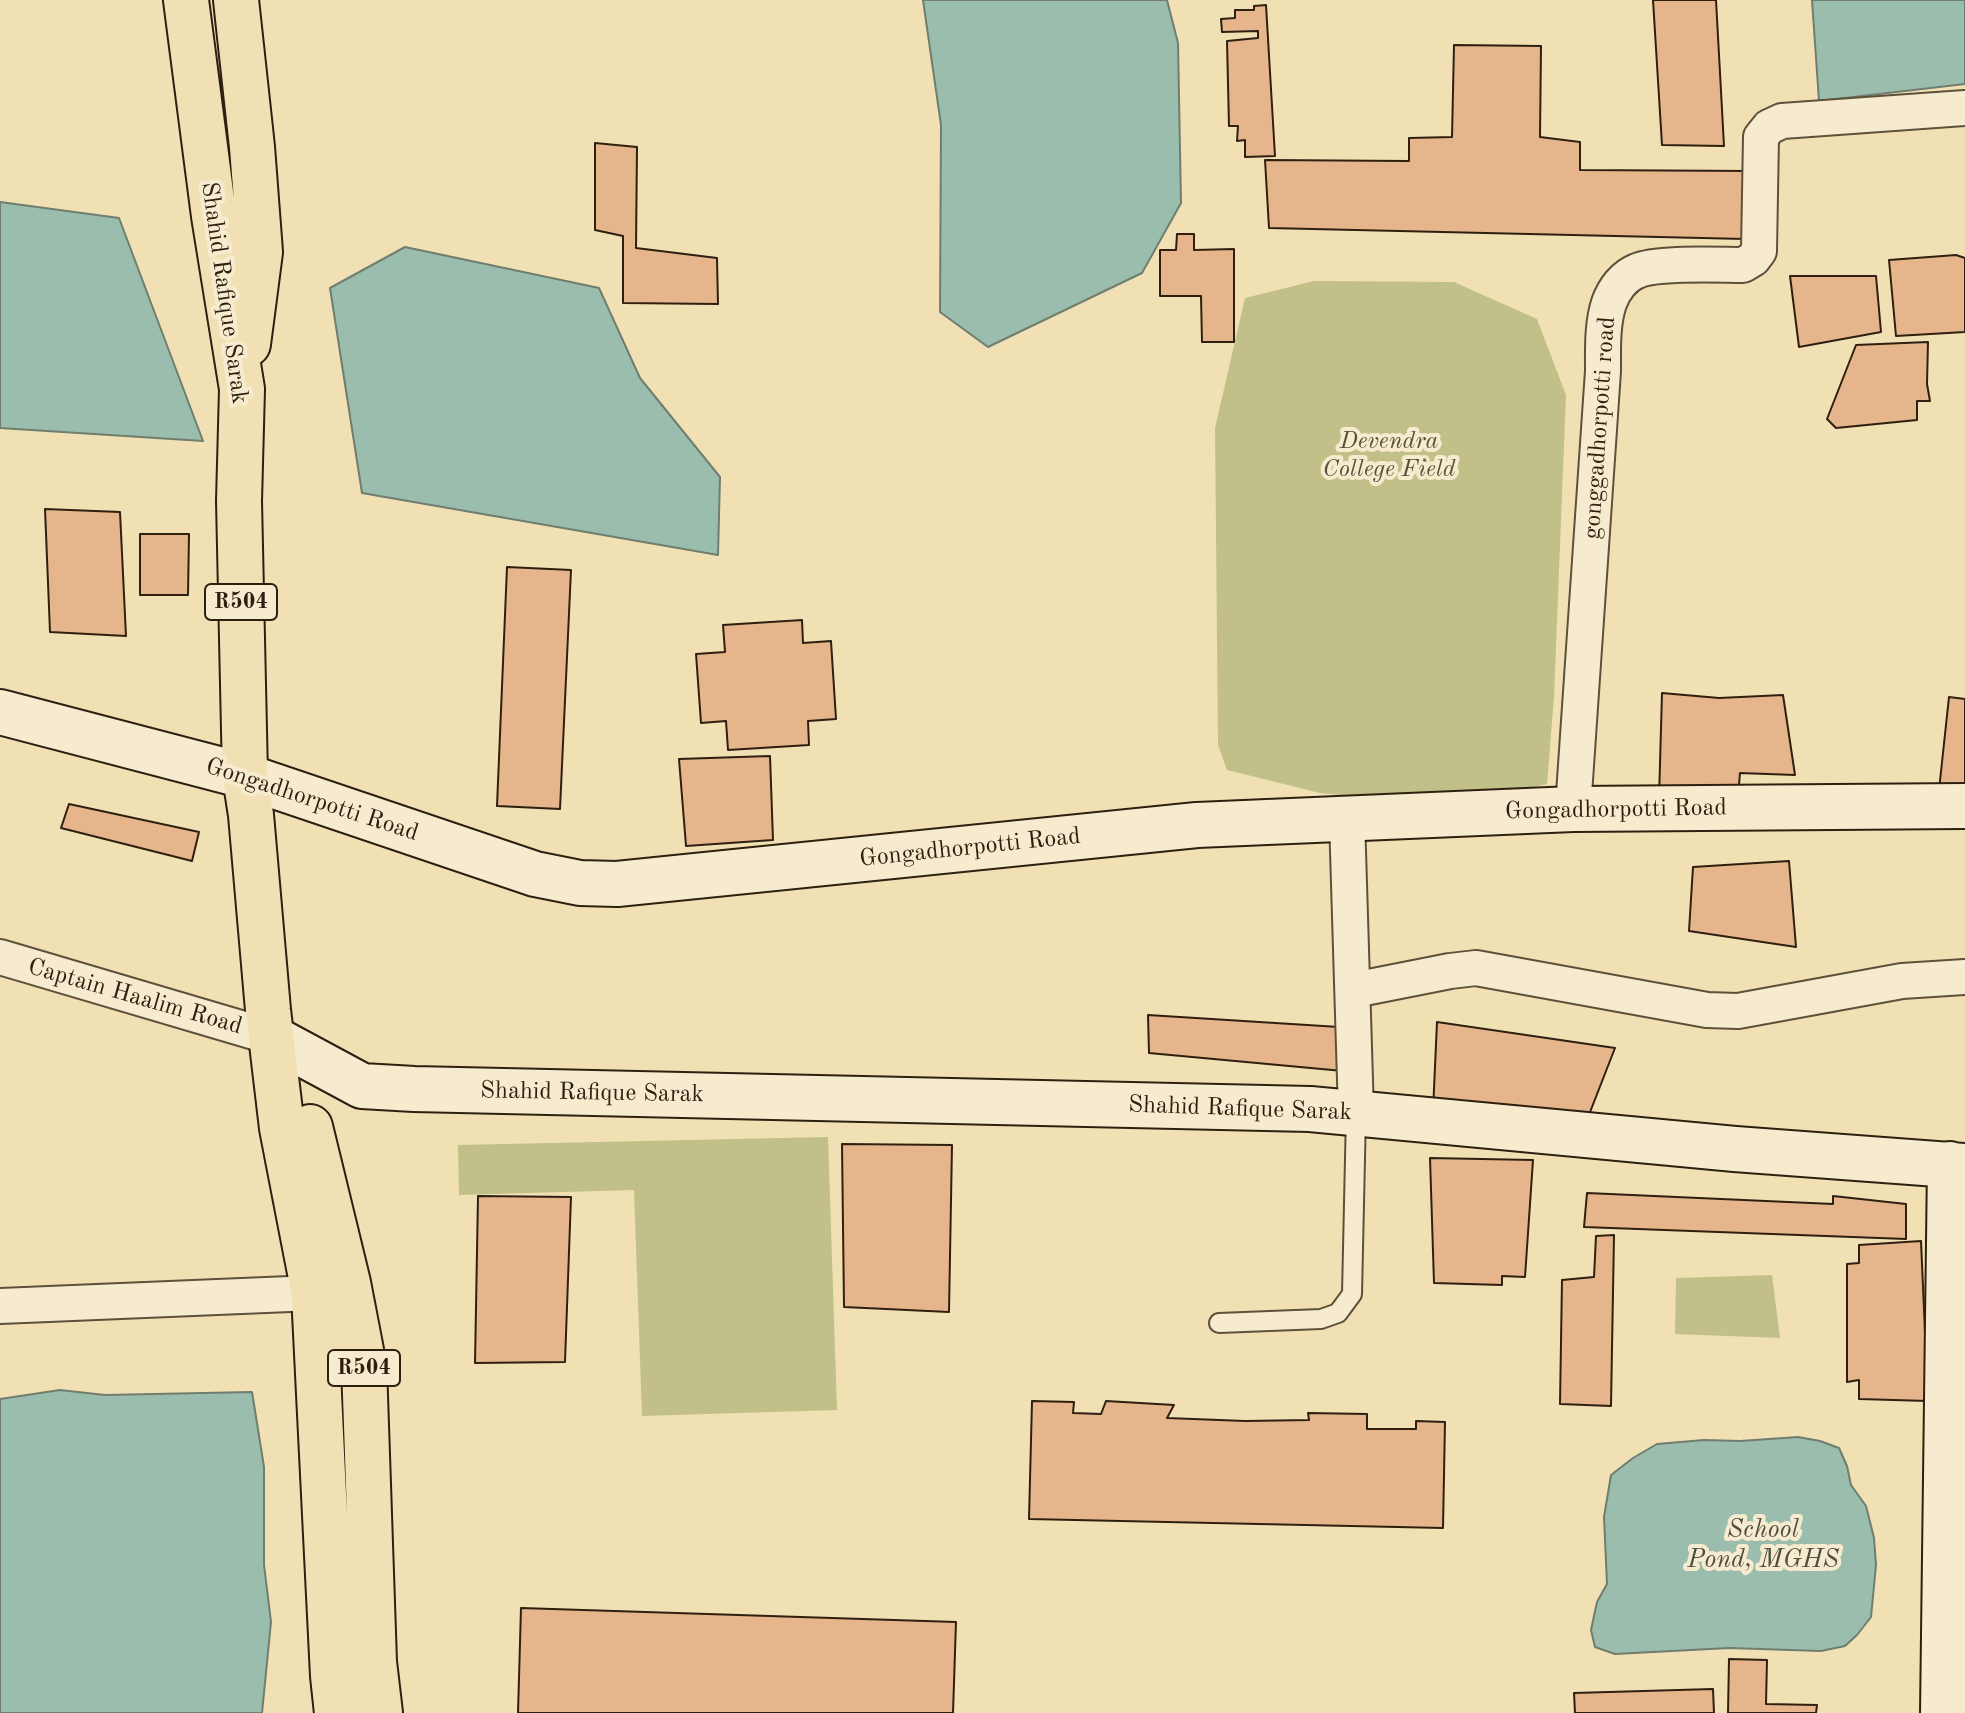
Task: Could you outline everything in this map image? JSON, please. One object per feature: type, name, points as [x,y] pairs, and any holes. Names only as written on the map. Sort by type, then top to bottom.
[{"type":"main road","name":"Shahid Rafique Sarak","points":[[186,0],[214,216],[242,389],[239,501],[248,795],[269,1024]]},
{"type":"main road","name":"R504","points":[[236,0],[260,252],[242,389]]},
{"type":"main road","name":"R504","points":[[269,1024],[282,1128],[314,1293],[337,1713]]},
{"type":"main road","name":"R504","points":[[269,1024],[309,1120],[348,1283],[364,1366],[374,1662],[380,1713]]},
{"type":"street","name":"gonggadhorpotti road","points":[[1573,809],[1604,334],[1609,302],[1621,282],[1638,270],[1660,266],[1743,265],[1753,259],[1759,251],[1761,137],[1769,127],[1782,121],[1965,108]]},
{"type":"street","name":"Gongadhorpotti Road","points":[[0,712],[248,795],[535,874],[580,883],[617,884],[1197,825],[1348,832],[1573,809],[1965,806]]},
{"type":"street","points":[[1348,832],[1356,1113]]},
{"type":"street","name":"Captain Haalim Road","points":[[0,957],[269,1024]]},
{"type":"street","points":[[1353,980],[1476,968],[1707,1010],[1738,1011],[1902,981],[1965,977]]},
{"type":"street","name":"Shahid Rafique Sarak","points":[[269,1024],[362,1086],[1310,1109],[1735,1149],[1958,1165]]},
{"type":"street","points":[[1943,1713],[1958,1165]]},
{"type":"street","points":[[0,1306],[314,1293]]},
{"type":"lane","points":[[1219,1323],[1321,1319],[1338,1313],[1352,1294],[1356,1113]]},
{"type":"green space","name":"Devendra College Field","points":[[1314,281],[1454,282],[1537,319],[1566,395],[1554,697],[1547,784],[1449,806],[1320,793],[1227,770],[1218,745],[1215,428],[1245,298]]},
{"type":"green space","points":[[828,1137],[837,1410],[642,1416],[634,1190],[459,1195],[458,1145]]},
{"type":"green space","points":[[1772,1275],[1780,1338],[1675,1334],[1676,1278]]},
{"type":"water","points":[[923,0],[1167,0],[1178,43],[1181,203],[1142,273],[988,347],[940,312],[941,125]]},
{"type":"water","points":[[1812,0],[1965,0],[1965,84],[1819,101]]},
{"type":"water","points":[[0,202],[119,218],[203,441],[0,428]]},
{"type":"water","points":[[405,247],[599,288],[640,378],[720,477],[718,555],[362,493],[330,288]]},
{"type":"water","points":[[60,1390],[105,1395],[252,1392],[264,1467],[264,1565],[271,1622],[262,1713],[0,1713],[0,1399]]},
{"type":"water","name":"School Pond, MGHS","points":[[1798,1437],[1839,1448],[1851,1485],[1866,1506],[1874,1538],[1876,1565],[1871,1617],[1857,1635],[1845,1646],[1821,1651],[1729,1648],[1615,1654],[1595,1647],[1591,1630],[1597,1602],[1607,1584],[1604,1517],[1611,1475],[1657,1444]]},
{"type":"building","points":[[1653,0],[1716,0],[1724,146],[1662,145]]},
{"type":"building","points":[[1266,5],[1275,156],[1245,157],[1245,140],[1237,141],[1238,126],[1229,126],[1227,41],[1258,38],[1258,31],[1222,32],[1221,19],[1235,18],[1235,10],[1254,10],[1254,6]]},
{"type":"building","points":[[1454,45],[1541,46],[1540,137],[1580,142],[1580,170],[1750,171],[1745,239],[1269,228],[1265,160],[1409,161],[1409,138],[1452,137]]},
{"type":"building","points":[[595,143],[637,147],[636,248],[717,258],[718,304],[623,303],[623,236],[595,230]]},
{"type":"building","points":[[1177,234],[1194,234],[1194,250],[1234,249],[1234,342],[1202,342],[1201,296],[1160,296],[1160,250],[1176,250]]},
{"type":"building","points":[[1956,255],[1965,258],[1965,332],[1896,336],[1889,260]]},
{"type":"building","points":[[1790,276],[1876,276],[1881,332],[1799,347]]},
{"type":"building","points":[[1928,342],[1927,384],[1930,401],[1917,401],[1917,420],[1836,428],[1827,419],[1856,345]]},
{"type":"building","points":[[45,509],[120,512],[126,636],[50,632]]},
{"type":"building","points":[[140,534],[189,534],[188,595],[140,595]]},
{"type":"building","points":[[507,567],[571,570],[560,809],[497,806]]},
{"type":"building","points":[[802,620],[803,643],[831,641],[836,719],[808,721],[809,745],[728,750],[726,721],[701,723],[696,654],[725,652],[723,625]]},
{"type":"building","points":[[1662,693],[1719,698],[1783,695],[1795,775],[1740,773],[1738,797],[1659,799]]},
{"type":"building","points":[[1949,697],[1965,699],[1965,794],[1939,790]]},
{"type":"building","points":[[770,756],[773,840],[686,846],[679,759]]},
{"type":"building","points":[[69,804],[199,832],[192,861],[61,828]]},
{"type":"building","points":[[1789,861],[1796,947],[1689,931],[1693,867]]},
{"type":"building","points":[[1148,1015],[1339,1027],[1343,1071],[1149,1053]]},
{"type":"building","points":[[1437,1022],[1615,1048],[1585,1125],[1433,1111]]},
{"type":"building","points":[[842,1144],[952,1145],[949,1312],[844,1307]]},
{"type":"building","points":[[1430,1158],[1533,1160],[1525,1277],[1502,1276],[1502,1285],[1434,1283]]},
{"type":"building","points":[[1587,1193],[1833,1204],[1833,1196],[1906,1204],[1906,1239],[1584,1227]]},
{"type":"building","points":[[478,1196],[571,1197],[565,1362],[475,1363]]},
{"type":"building","points":[[1614,1235],[1611,1406],[1560,1404],[1562,1280],[1594,1277],[1596,1236]]},
{"type":"building","points":[[1921,1241],[1928,1401],[1859,1399],[1859,1380],[1847,1382],[1847,1264],[1859,1263],[1859,1245]]},
{"type":"building","points":[[1032,1401],[1074,1402],[1073,1413],[1101,1414],[1106,1401],[1174,1405],[1167,1418],[1309,1420],[1308,1413],[1367,1414],[1367,1429],[1416,1429],[1416,1421],[1445,1422],[1443,1528],[1029,1519]]},
{"type":"building","points":[[521,1608],[956,1622],[953,1713],[518,1713]]},
{"type":"building","points":[[1729,1659],[1767,1660],[1766,1704],[1817,1705],[1816,1713],[1728,1713]]},
{"type":"building","points":[[1713,1689],[1714,1713],[1575,1713],[1574,1693]]}]
